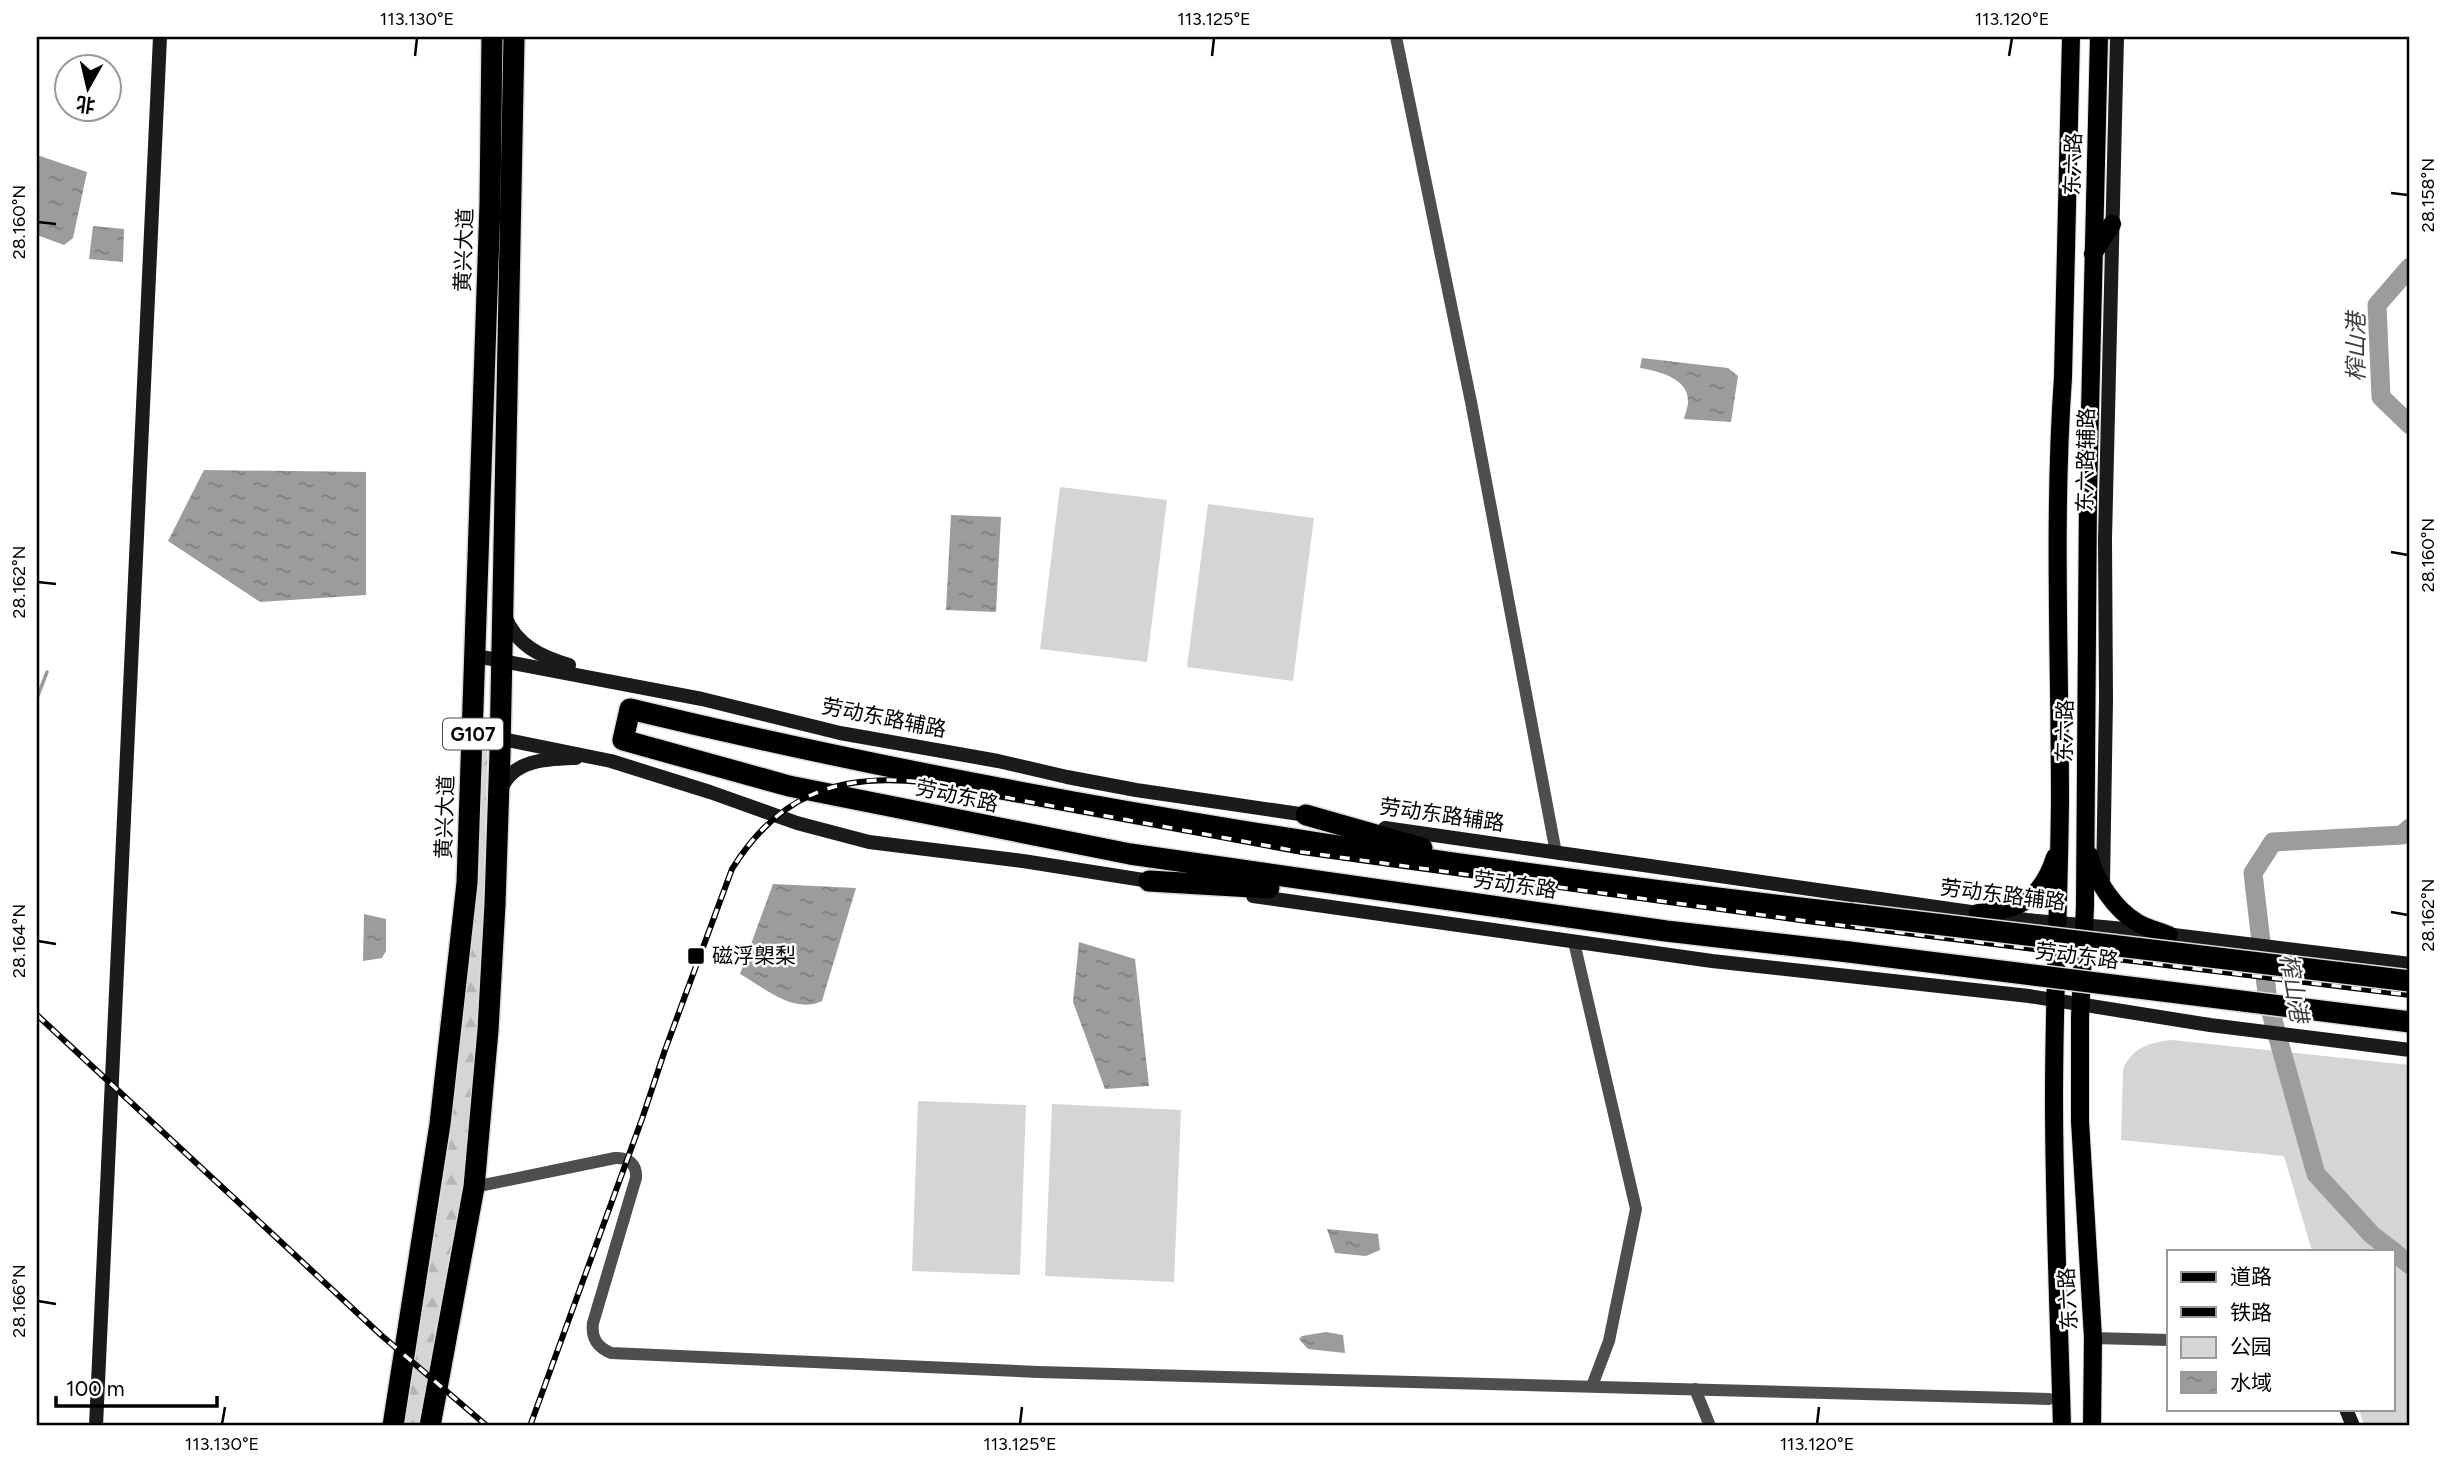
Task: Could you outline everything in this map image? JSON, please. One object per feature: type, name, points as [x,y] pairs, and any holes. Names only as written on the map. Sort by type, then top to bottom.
[{"type":"highway","name":"黄兴大道","points":[[393,1426],[440,1124],[467,883],[490,204],[492,37]]},
{"type":"highway","name":"G107","points":[[430,1426],[474,1187],[488,1030],[500,738],[514,37]]},
{"type":"highway","name":"劳动东路","points":[[2410,981],[1588,883],[1325,845],[1147,815],[846,758],[630,709],[623,740],[789,786],[1034,837],[1130,854],[1666,931],[2410,1021]]},
{"type":"highway","points":[[1306,815],[1420,848],[1588,883]]},
{"type":"highway","points":[[1149,881],[1476,904]]},
{"type":"main road","points":[[96,1426],[160,37]]},
{"type":"main road","name":"东六路","points":[[2062,1426],[2054,1171],[2059,840],[2057,602],[2059,431],[2063,377],[2071,37]]},
{"type":"main road","name":"东六路","points":[[2092,1426],[2093,1338],[2080,1121],[2080,1004],[2086,842],[2088,521],[2099,37]]},
{"type":"main road","name":"东六路辅路","points":[[2103,885],[2106,526],[2117,37]]},
{"type":"main road","points":[[2093,254],[2112,224]]},
{"type":"main road","points":[[502,601],[511,630],[519,641],[532,650],[554,661],[665,691]]},
{"type":"main road","name":"劳动东路辅路","points":[[476,656],[665,691],[840,733],[998,761],[1136,790],[1404,832],[1978,913],[2410,964]]},
{"type":"main road","points":[[473,733],[611,761],[797,823],[869,842],[1023,861],[1712,961],[2055,1000],[2210,1024],[2410,1050]]},
{"type":"main road","points":[[498,798],[509,776],[517,768],[530,763],[581,758],[611,761]]},
{"type":"main road","points":[[1978,913],[2008,909],[2031,899],[2039,891],[2052,868],[2059,840]]},
{"type":"main road","points":[[2086,842],[2091,861],[2118,907],[2138,923],[2169,935]]},
{"type":"street","points":[[1396,37],[1471,402],[1556,853]]},
{"type":"street","points":[[1574,942],[1636,1209],[1609,1341],[1592,1387]]},
{"type":"street","points":[[474,1187],[621,1157],[631,1162],[635,1167],[636,1178],[592,1330],[598,1345],[611,1353],[1038,1371],[2049,1399]]},
{"type":"street","points":[[2093,1338],[2167,1340]]},
{"type":"street","points":[[1695,1390],[1710,1426]]},
{"type":"green space","points":[[1060,487],[1167,500],[1147,662],[1040,649]]},
{"type":"green space","points":[[1208,504],[1314,518],[1293,681],[1187,667]]},
{"type":"green space","points":[[488,735],[481,998],[468,1162],[421,1426],[401,1426],[480,810],[483,736]]},
{"type":"green space","points":[[2172,1040],[2410,1065],[2410,1426],[2364,1426],[2359,1410],[2394,1410],[2394,1250],[2312,1250],[2284,1156],[2121,1140],[2123,1070],[2136,1051],[2156,1042]]},
{"type":"green space","points":[[918,1101],[1026,1105],[1020,1275],[912,1271]]},
{"type":"green space","points":[[1052,1104],[1181,1110],[1174,1282],[1045,1276]]},
{"type":"water","points":[[37,155],[87,172],[73,238],[64,245],[37,235]]},
{"type":"water","points":[[93,226],[124,229],[123,262],[89,259]]},
{"type":"water","points":[[1642,358],[1728,368],[1738,376],[1731,422],[1684,419],[1688,402],[1683,387],[1671,377],[1640,368]]},
{"type":"water","points":[[204,470],[366,472],[366,595],[260,602],[168,541]]},
{"type":"water","points":[[951,515],[1001,517],[996,612],[946,610]]},
{"type":"water","points":[[773,884],[856,888],[822,1001],[801,1005],[790,1002],[740,974]]},
{"type":"water","points":[[364,914],[386,919],[386,951],[382,958],[363,961]]},
{"type":"water","points":[[1079,942],[1135,959],[1149,1086],[1105,1089],[1073,1002]]},
{"type":"water","points":[[1327,1229],[1378,1234],[1380,1250],[1366,1256],[1335,1253]]},
{"type":"water","points":[[1326,1332],[1343,1335],[1345,1353],[1308,1349],[1299,1339],[1302,1336]]},
{"type":"waterway","name":"榨山港","points":[[2410,267],[2377,305],[2381,397],[2410,425]]},
{"type":"waterway","points":[[37,698],[47,672]]},
{"type":"waterway","name":"榨山港","points":[[2392,1250],[2372,1235],[2316,1174],[2268,1002],[2253,873],[2273,842],[2402,835],[2410,828]]},
{"type":"waterway","name":"榨山港","points":[[2394,1252],[2410,1265]]},
{"type":"railway","points":[[530,1426],[732,869],[769,823],[812,794],[837,786],[863,781],[922,782],[1302,852],[1807,921],[2410,995]]},
{"type":"railway","points":[[37,1015],[381,1335],[487,1426]]},
{"type":"place","name":"磁浮㮾梨","points":[[696,956]]}]
